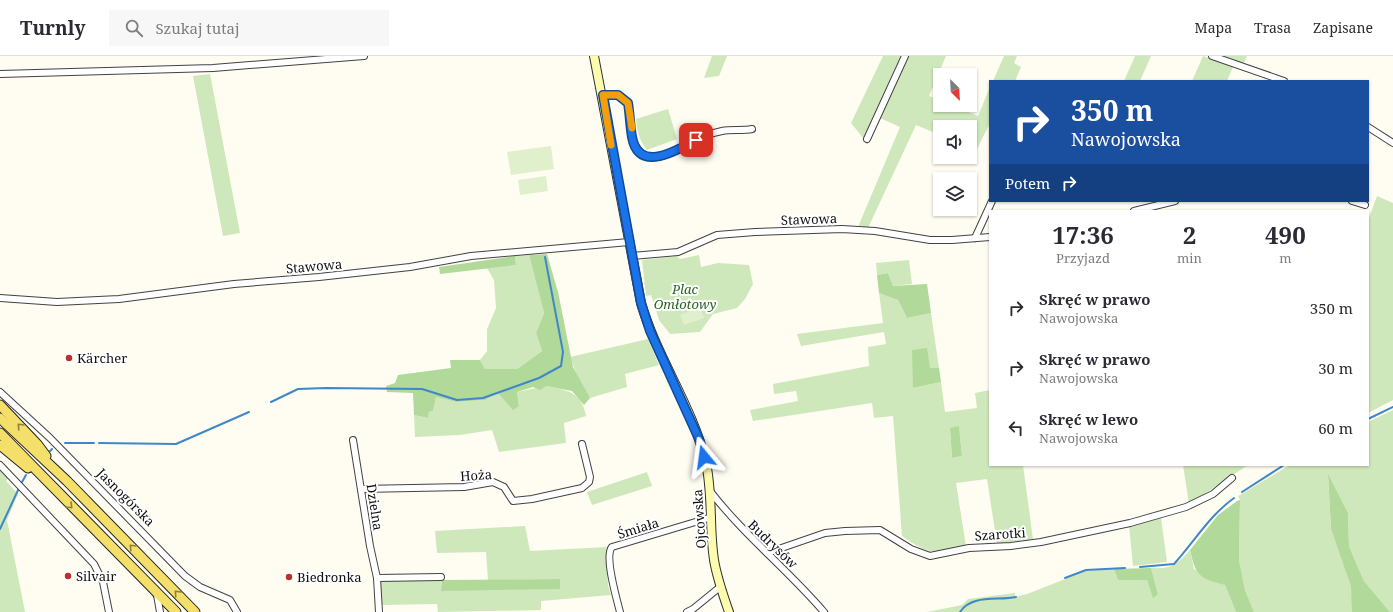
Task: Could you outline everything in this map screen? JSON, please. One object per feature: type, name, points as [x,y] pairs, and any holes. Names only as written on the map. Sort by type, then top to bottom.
[{"type":"main road","points":[[0,405],[37,444],[53,467]]},
{"type":"main road","points":[[0,418],[53,467],[194,612]]},
{"type":"main road","points":[[0,433],[42,478],[176,612]]},
{"type":"main road","points":[[0,445],[24,466],[42,478]]},
{"type":"street","points":[[0,74],[213,68],[332,57],[364,56]]},
{"type":"street","name":"Ojcowska","points":[[594,56],[603,95],[632,256],[646,320],[699,439],[706,464],[710,490],[714,558],[720,587],[729,612]]},
{"type":"street","points":[[867,139],[905,56]]},
{"type":"street","points":[[1212,56],[1281,80]]},
{"type":"street","points":[[603,95],[618,95],[628,103],[632,139],[639,151],[648,157],[656,158],[675,151],[696,140],[723,131],[752,129]]},
{"type":"street","points":[[1369,128],[1393,143]]},
{"type":"street","points":[[975,238],[992,202]]},
{"type":"street","points":[[1138,210],[1171,202]]},
{"type":"street","points":[[1355,202],[1365,205]]},
{"type":"street","name":"Stawowa","points":[[632,256],[678,252],[717,235],[755,232],[842,229],[875,231],[930,240],[989,237]]},
{"type":"street","name":"Stawowa","points":[[0,298],[57,302],[119,299],[234,284],[410,267],[471,256],[630,242]]},
{"type":"street","name":"Jasnogórska","points":[[0,392],[50,438],[185,576],[200,587],[230,600],[237,612]]},
{"type":"street","name":"Dzielna","points":[[353,440],[377,578],[379,612]]},
{"type":"street","name":"Hoża","points":[[361,488],[464,487],[493,482],[504,487],[512,501],[532,499],[582,488],[589,482],[590,477],[582,444]]},
{"type":"street","points":[[0,464],[94,564],[103,582],[109,612]]},
{"type":"street","name":"Szarotki","points":[[767,553],[825,534],[845,531],[880,530],[911,549],[930,556],[969,548],[1012,546],[1041,542],[1130,523],[1186,507],[1213,494],[1232,478]]},
{"type":"street","name":"Budrysów","points":[[710,490],[744,532],[803,588],[824,612]]},
{"type":"street","name":"Śmiała","points":[[620,612],[614,592],[612,576],[610,554],[612,548],[712,517]]},
{"type":"street","points":[[377,578],[441,577]]},
{"type":"street","points":[[687,612],[693,609],[720,587]]},
{"type":"street","points":[[155,592],[159,600],[160,612]]},
{"type":"green space","points":[[712,56],[727,56],[719,76],[704,78]]},
{"type":"green space","points":[[883,56],[946,56],[941,68],[933,68],[933,87],[929,96],[933,97],[933,112],[968,112],[978,116],[989,89],[989,125],[977,149],[977,120],[933,120],[933,132],[916,125],[868,228],[858,227],[900,127],[880,118],[870,141],[864,139],[851,123]]},
{"type":"green space","points":[[1004,56],[1017,56],[1014,63],[1021,67],[1015,80],[993,80]]},
{"type":"green space","points":[[1135,56],[1151,56],[1140,80],[1124,80]]},
{"type":"green space","points":[[1203,56],[1233,67],[1227,80],[1192,80]]},
{"type":"green space","points":[[1224,56],[1247,56],[1243,65]]},
{"type":"green space","points":[[210,74],[240,233],[223,236],[193,76]]},
{"type":"green space","points":[[668,109],[677,139],[647,150],[639,135],[636,119]]},
{"type":"green space","points":[[551,146],[554,169],[511,175],[507,152]]},
{"type":"green space","points":[[546,176],[548,191],[520,195],[518,180]]},
{"type":"green space","points":[[1377,196],[1393,203],[1393,400],[1369,412],[1369,218]]},
{"type":"green space","points":[[547,254],[558,292],[573,367],[590,398],[584,405],[572,391],[546,386],[540,390],[533,387],[517,392],[519,406],[513,410],[498,393],[485,400],[456,402],[436,397],[433,411],[429,412],[428,418],[414,415],[413,393],[387,392],[386,386],[395,383],[398,375],[451,368],[450,360],[480,360],[485,369],[517,369],[542,351],[536,333],[544,313],[529,255]]},
{"type":"green space","points":[[529,255],[544,313],[536,333],[542,351],[517,369],[485,369],[480,360],[487,351],[487,329],[496,308],[494,280],[487,268],[516,265],[515,256]]},
{"type":"green space","name":"Plac Omłotowy","points":[[699,255],[701,267],[718,263],[749,265],[753,284],[745,299],[737,308],[713,314],[700,332],[670,334],[659,320],[651,295],[646,296],[642,260],[677,256],[680,259]]},
{"type":"green space","points":[[515,256],[516,265],[440,274],[439,267]]},
{"type":"green space","points":[[909,260],[912,284],[893,286],[888,273],[877,275],[876,263]]},
{"type":"green space","points":[[888,273],[893,286],[927,284],[931,313],[907,318],[898,300],[879,293],[877,275]]},
{"type":"green space","points":[[879,293],[898,300],[907,318],[931,313],[939,368],[930,368],[913,388],[941,382],[945,412],[977,408],[975,393],[989,390],[989,466],[1023,466],[1033,539],[997,544],[987,479],[956,483],[966,546],[932,551],[919,547],[902,536],[893,416],[874,418],[872,403],[753,421],[750,410],[798,401],[796,391],[774,394],[773,384],[869,366],[868,347],[886,344],[884,332],[801,346],[797,334],[883,323]],"holes":[[[959,427],[962,456],[952,458],[950,428]]]},
{"type":"green space","points":[[700,307],[704,318],[684,325],[680,315]]},
{"type":"green space","points":[[648,339],[659,365],[625,374],[627,387],[590,398],[580,383],[570,357]]},
{"type":"green space","points":[[927,348],[930,368],[939,368],[941,382],[913,388],[912,350]]},
{"type":"green space","points":[[546,386],[567,391],[577,397],[584,408],[586,416],[564,423],[566,443],[499,452],[492,430],[460,435],[415,437],[414,415],[428,418],[429,412],[433,411],[436,397],[456,402],[485,400],[498,393],[519,406],[517,392]]},
{"type":"green space","points":[[1393,410],[1393,612],[1390,612],[1364,581],[1349,546],[1348,513],[1328,475],[1331,529],[1352,586],[1352,612],[1254,612],[1245,590],[1239,560],[1240,500],[1238,496],[1288,466],[1369,466],[1369,422]]},
{"type":"green space","points":[[959,426],[962,456],[952,458],[950,428]]},
{"type":"green space","points":[[1183,466],[1246,466],[1189,504]]},
{"type":"green space","points":[[0,469],[9,477],[6,481],[18,494],[7,520],[25,612],[0,612]]},
{"type":"green space","points":[[647,472],[652,486],[592,505],[587,492]]},
{"type":"green space","points":[[1328,474],[1348,513],[1349,546],[1364,581],[1390,612],[1352,612],[1351,586],[1331,529]]},
{"type":"green space","points":[[1240,500],[1239,560],[1245,590],[1254,612],[1236,612],[1225,585],[1200,575],[1194,566],[1190,550],[1218,515]]},
{"type":"green space","points":[[1161,518],[1167,562],[1133,566],[1129,525]]},
{"type":"green space","points":[[525,526],[530,551],[606,547],[608,585],[611,595],[541,601],[541,610],[438,612],[437,604],[381,605],[381,581],[442,580],[441,591],[560,579],[488,580],[486,552],[437,553],[435,531]]},
{"type":"green space","points":[[1190,550],[1194,569],[1225,585],[1236,612],[927,612],[962,605],[968,599],[1015,593],[1015,597],[1027,594],[1086,571],[1114,569],[1118,580],[1147,580],[1153,597],[1158,594],[1151,568],[1169,567],[1177,563]]},
{"type":"green space","points":[[1151,568],[1158,594],[1153,598],[1147,580],[1118,580],[1114,569]]},
{"type":"green space","points":[[560,579],[560,589],[441,591],[442,580]]},
{"type":"waterway","points":[[271,402],[298,389],[326,388],[422,389],[457,400],[483,398],[539,378],[561,366],[563,352],[545,257]]},
{"type":"waterway","points":[[1369,419],[1393,407]]},
{"type":"waterway","points":[[99,443],[176,444],[249,412]]},
{"type":"waterway","points":[[65,443],[94,443]]},
{"type":"waterway","points":[[1242,492],[1282,466]]},
{"type":"waterway","points":[[22,482],[26,475]]},
{"type":"waterway","points":[[0,529],[19,488]]},
{"type":"waterway","points":[[1140,567],[1174,564],[1209,521],[1234,498]]},
{"type":"waterway","points":[[1065,578],[1086,570],[1125,568]]},
{"type":"waterway","points":[[960,612],[965,606],[978,600],[1016,597]]},
{"type":"slow traffic","points":[[611,145],[603,95],[618,95],[628,103],[632,128]]},
{"type":"place","name":"Kärcher","points":[[69,358]]},
{"type":"place","name":"Silvair","points":[[68,576]]},
{"type":"place","name":"Biedronka","points":[[289,577]]},
{"type":"route","points":[[696,140],[675,151],[656,158],[648,157],[639,151],[632,139],[631,119],[628,103],[618,95],[603,95],[613,159],[641,303],[650,331],[699,439],[704,457]]}]
